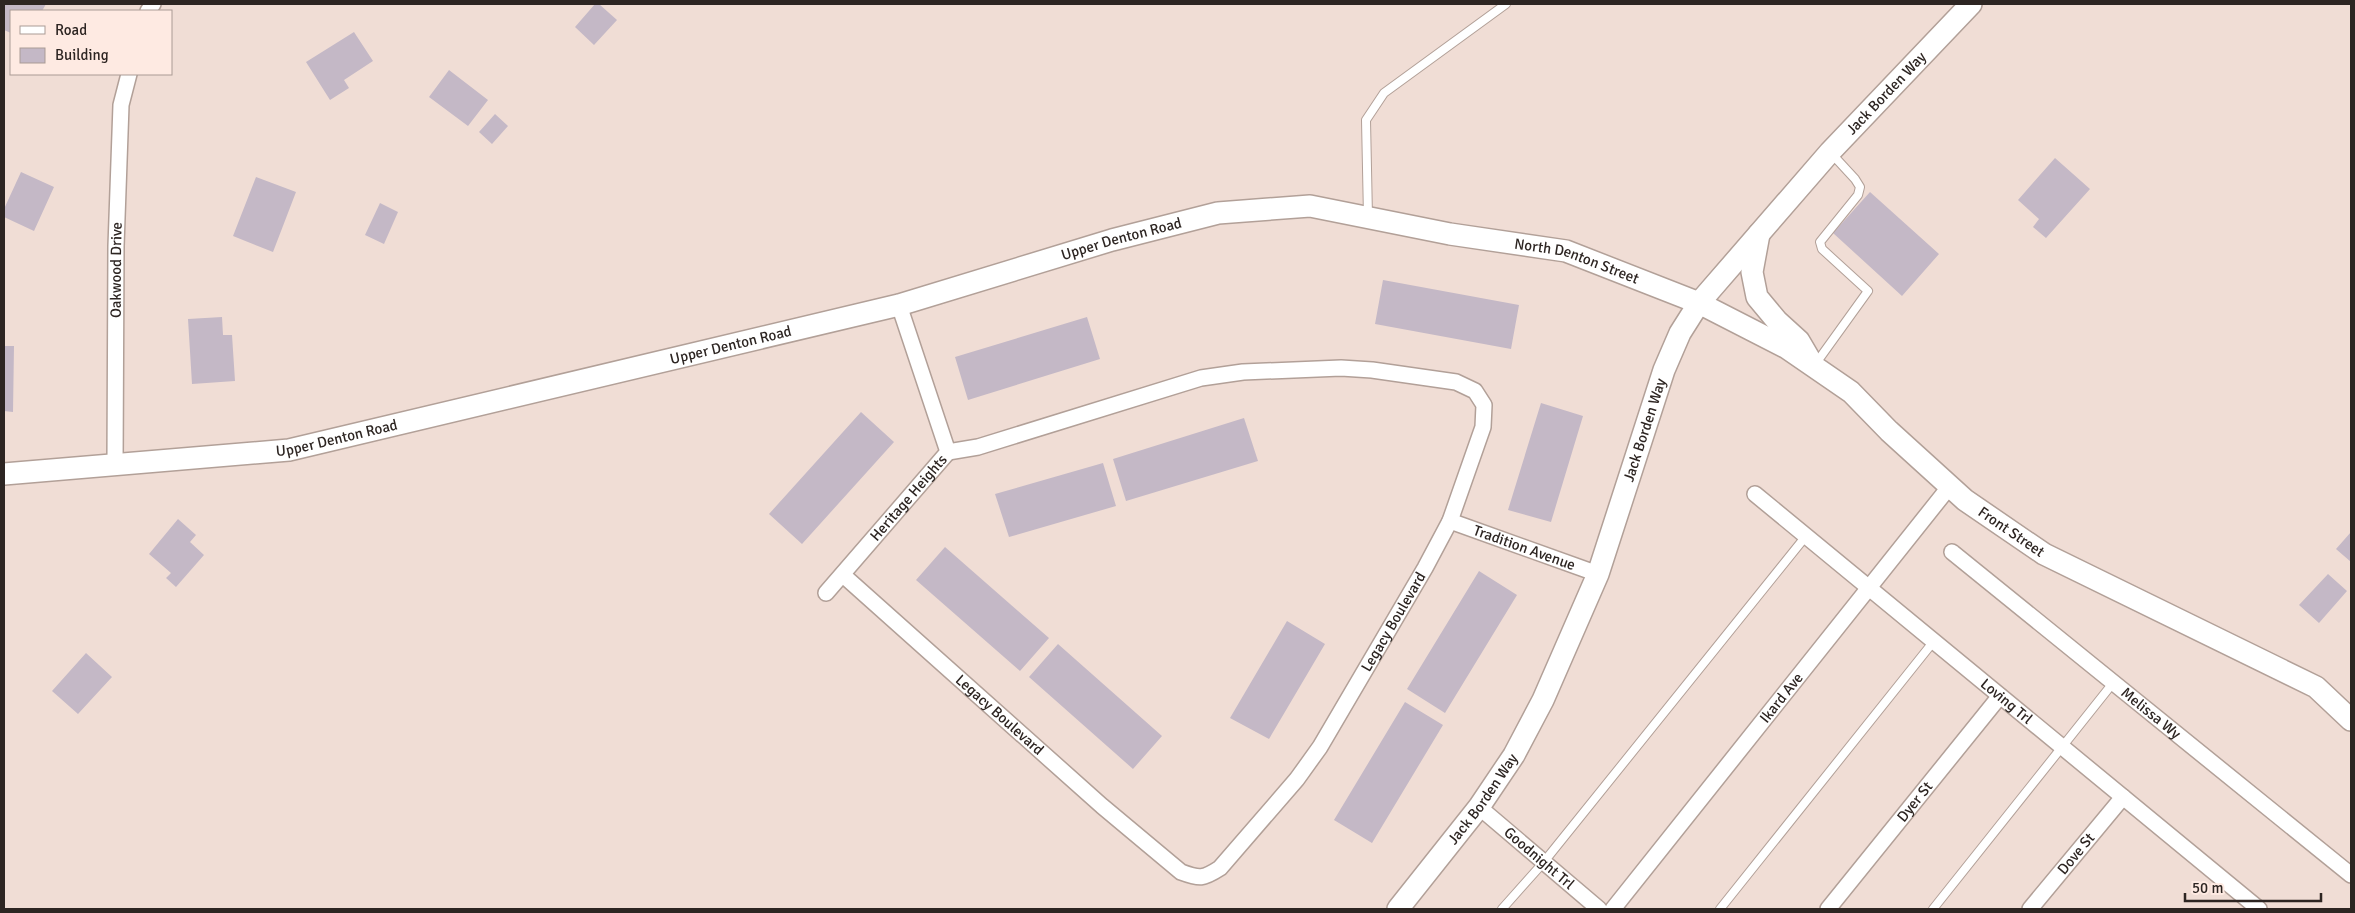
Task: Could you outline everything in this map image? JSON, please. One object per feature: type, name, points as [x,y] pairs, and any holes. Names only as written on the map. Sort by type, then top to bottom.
[{"type":"street","name":"Jack Borden Way","points":[[1398,909],[1479,808],[1514,755],[1543,700],[1598,574],[1664,370],[1680,333],[1699,303],[1830,152],[1971,4]]},
{"type":"street","name":"Oakwood Drive","points":[[115,466],[116,246],[121,106],[129,75]]},
{"type":"street","name":"Upper Denton Road","points":[[4,474],[289,450],[899,305],[1112,240],[1218,213],[1310,206],[1450,234]]},
{"type":"street","points":[[1759,233],[1752,272],[1757,297],[1777,321],[1799,341],[1814,366]]},
{"type":"street","name":"North Denton Street","points":[[1450,234],[1566,251],[1699,303]]},
{"type":"street","name":"Front Street","points":[[1699,303],[1787,348],[1851,392],[1889,432],[1965,500],[2044,554],[2316,687],[2351,720]]},
{"type":"street","name":"Heritage Heights","points":[[826,594],[948,452],[899,305]]},
{"type":"street","name":"Legacy Boulevard","points":[[843,575],[1102,806],[1181,872],[1195,877],[1205,877],[1220,868],[1233,854],[1297,779],[1320,747],[1425,568],[1450,521],[1484,427],[1484,405],[1475,390],[1456,382],[1382,372],[1331,368],[1243,372],[1201,378],[978,447],[948,452]]},
{"type":"street","name":"Ikard Ave","points":[[1613,909],[1950,486]]},
{"type":"street","name":"Loving Trl","points":[[1755,494],[2259,909]]},
{"type":"street","name":"Tradition Avenue","points":[[1450,521],[1598,574]]},
{"type":"street","name":"Melissa Wy","points":[[1952,552],[2351,875]]},
{"type":"street","name":"Dyer St","points":[[1828,909],[2000,696]]},
{"type":"street","name":"Dove St","points":[[2030,909],[2122,797]]},
{"type":"street","name":"Goodnight Trl","points":[[1479,808],[1599,909]]},
{"type":"lane","points":[[1368,219],[1366,120],[1372,109],[1384,93],[1506,4]]},
{"type":"lane","points":[[1814,366],[1866,297],[1868,291],[1822,249],[1820,242],[1858,195],[1860,187],[1830,152]]},
{"type":"lane","points":[[1502,909],[1544,863],[1806,536]]},
{"type":"lane","points":[[1720,909],[1934,641]]},
{"type":"lane","points":[[1933,909],[2113,683]]},
{"type":"building","points":[[4,4],[46,4],[43,10],[10,10],[10,33],[4,30]]},
{"type":"building","points":[[595,4],[599,4],[617,20],[594,45],[575,27]]},
{"type":"building","points":[[354,32],[373,61],[344,80],[349,88],[330,100],[306,62]]},
{"type":"building","points":[[449,70],[488,100],[468,126],[429,97]]},
{"type":"building","points":[[495,114],[508,126],[492,144],[479,132]]},
{"type":"building","points":[[2055,158],[2090,189],[2046,238],[2033,227],[2039,219],[2018,200]]},
{"type":"building","points":[[21,172],[54,187],[34,231],[4,217],[4,209]]},
{"type":"building","points":[[256,177],[296,192],[273,252],[233,236]]},
{"type":"building","points":[[1870,192],[1939,254],[1902,296],[1833,233]]},
{"type":"building","points":[[380,203],[398,212],[384,244],[365,235]]},
{"type":"building","points":[[1383,280],[1519,305],[1511,349],[1375,324]]},
{"type":"building","points":[[222,317],[223,335],[232,335],[235,381],[192,384],[188,319]]},
{"type":"building","points":[[1087,317],[1100,359],[968,400],[955,357]]},
{"type":"building","points":[[4,346],[14,346],[13,412],[4,411]]},
{"type":"building","points":[[1541,403],[1583,416],[1551,522],[1508,510]]},
{"type":"building","points":[[861,412],[894,442],[802,544],[769,514]]},
{"type":"building","points":[[1244,418],[1258,461],[1126,501],[1113,459]]},
{"type":"building","points":[[1103,463],[1116,506],[1009,537],[995,494]]},
{"type":"building","points":[[178,519],[196,535],[190,542],[204,555],[176,587],[166,578],[171,573],[149,554]]},
{"type":"building","points":[[2351,532],[2351,562],[2336,549]]},
{"type":"building","points":[[945,547],[1049,638],[1020,671],[916,580]]},
{"type":"building","points":[[1479,571],[1517,595],[1445,713],[1407,689]]},
{"type":"building","points":[[2328,574],[2347,591],[2319,623],[2299,605]]},
{"type":"building","points":[[1287,621],[1325,644],[1269,739],[1230,718]]},
{"type":"building","points":[[1058,644],[1162,736],[1133,769],[1029,677]]},
{"type":"building","points":[[86,653],[112,677],[78,714],[52,691]]},
{"type":"building","points":[[1405,702],[1443,725],[1372,843],[1334,820]]}]
